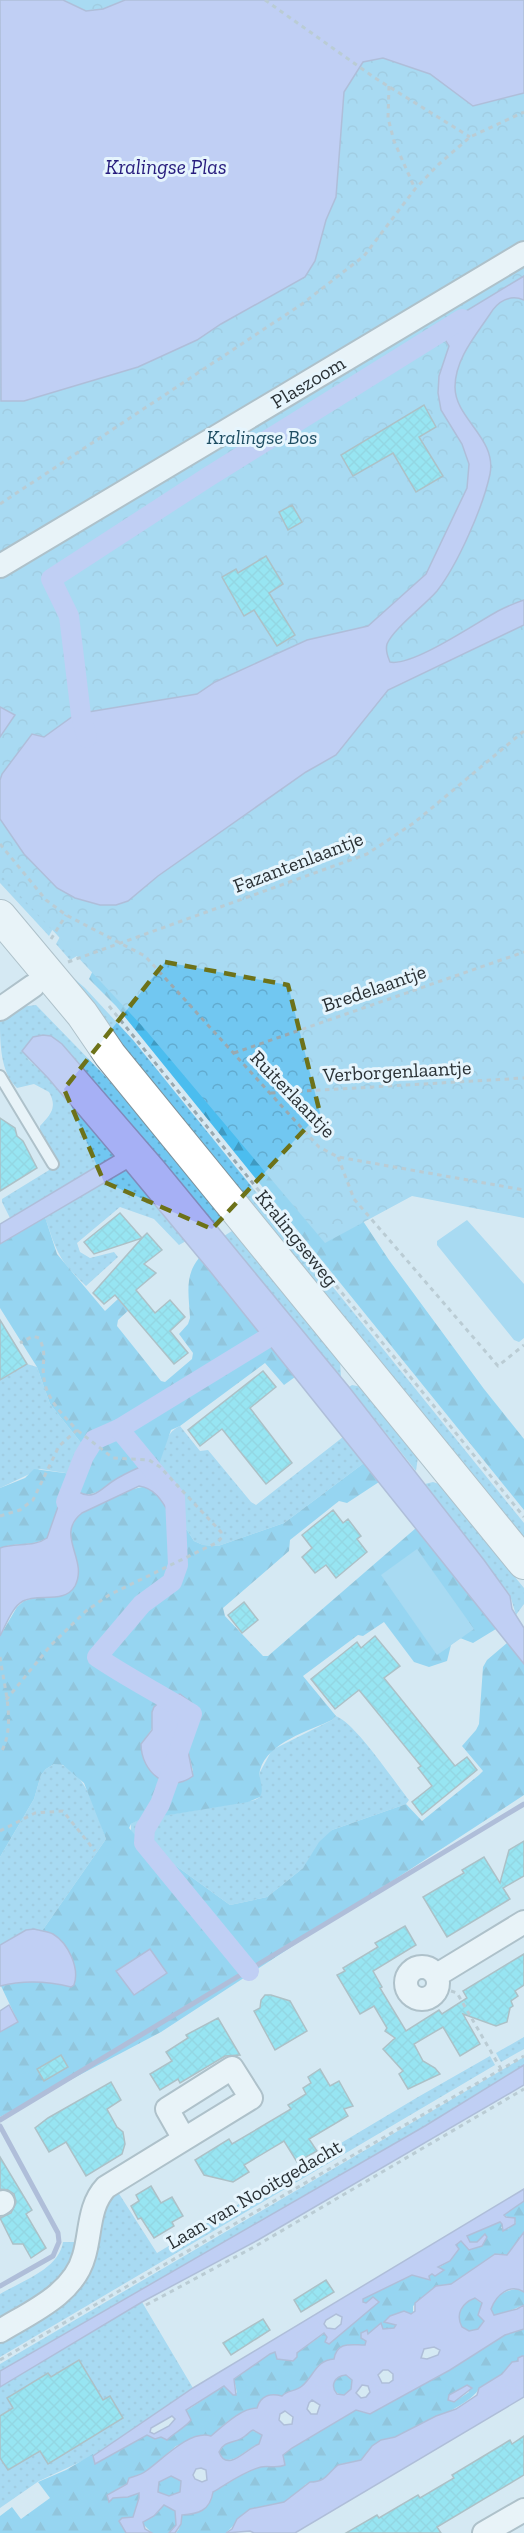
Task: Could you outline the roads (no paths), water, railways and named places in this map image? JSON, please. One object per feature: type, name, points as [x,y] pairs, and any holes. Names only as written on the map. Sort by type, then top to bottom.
[{"type":"main road","name":"Kralingseweg","points":[[0,916],[55,973],[110,1055],[524,1563]]},
{"type":"main road","name":"Kralingseweg","points":[[0,949],[55,973]]},
{"type":"street","name":"Plaszoom","points":[[0,566],[524,253]]},
{"type":"street","points":[[0,1009],[55,973]]},
{"type":"street","points":[[438,1980],[524,1922]]},
{"type":"street","points":[[0,2331],[51,2300],[72,2280],[82,2264],[94,2207],[101,2192],[116,2180],[184,2139]]},
{"type":"street","points":[[484,2533],[524,2510]]},
{"type":"lane","points":[[0,1076],[53,1164]]},
{"type":"water","name":"Kralingse Plas","points":[[0,0],[63,0],[86,11],[103,9],[125,0],[524,0],[524,93],[473,106],[430,74],[383,58],[363,62],[344,92],[336,197],[326,220],[315,261],[305,277],[197,340],[138,367],[24,401],[1,401]]},
{"type":"water","points":[[524,276],[524,300],[509,298],[493,309],[462,357],[456,377],[455,387],[461,409],[482,439],[491,461],[490,474],[482,502],[469,535],[445,580],[390,638],[386,649],[390,662],[413,658],[444,643],[498,611],[524,600],[524,625],[388,690],[336,755],[306,772],[158,876],[128,901],[116,905],[100,905],[75,898],[57,888],[24,854],[0,819],[2,774],[32,734],[44,737],[76,714],[197,694],[215,682],[307,640],[368,626],[426,574],[467,488],[469,464],[462,444],[441,410],[438,393],[439,376],[449,346],[438,328]]},
{"type":"water","points":[[0,707],[15,715],[0,737]]},
{"type":"water","points":[[51,1036],[62,1044],[164,1162],[349,1387],[484,1560],[510,1596],[512,1609],[524,1628],[524,1664],[209,1270],[126,1170],[0,1244],[0,1224],[114,1156],[22,1051],[33,1037]]},
{"type":"water","points":[[140,1467],[157,1470],[182,1514],[185,1527],[178,1527],[158,1496],[139,1486],[82,1513],[74,1521],[71,1530],[78,1566],[75,1586],[65,1595],[23,1601],[12,1612],[0,1636],[0,1548],[36,1543],[47,1538],[67,1481],[72,1474],[79,1492],[89,1495]]},
{"type":"water","points":[[180,1694],[189,1701],[188,1751],[193,1776],[174,1783],[158,1778],[151,1771],[142,1754],[141,1744],[152,1730],[154,1707],[163,1699]]},
{"type":"water","points":[[34,1929],[53,1934],[68,1950],[74,1964],[74,1985],[71,1987],[53,1983],[27,1982],[0,1986],[0,1945],[26,1930]]},
{"type":"water","points":[[150,1949],[167,1973],[134,1995],[116,1971]]},
{"type":"water","points":[[9,2005],[18,2022],[0,2032],[0,2011]]},
{"type":"water","points":[[524,2065],[524,2085],[258,2240],[142,2302],[0,2387],[0,2371],[425,2126]]},
{"type":"water","points":[[524,2189],[524,2201],[504,2215],[515,2218],[515,2224],[503,2231],[500,2222],[467,2236],[470,2242],[477,2242],[485,2234],[487,2237],[482,2246],[469,2250],[461,2241],[456,2245],[459,2249],[450,2261],[438,2267],[444,2270],[435,2276],[432,2274],[429,2276],[430,2280],[412,2275],[363,2299],[366,2303],[373,2297],[379,2302],[329,2344],[325,2342],[327,2337],[324,2333],[297,2353],[293,2361],[277,2359],[275,2352],[270,2354],[234,2379],[236,2395],[224,2386],[186,2410],[191,2420],[167,2440],[161,2437],[155,2439],[147,2435],[95,2464],[93,2456],[193,2388]],"holes":[[[336,2314],[342,2317],[341,2324],[335,2329],[327,2328],[324,2324],[326,2320]],[[172,2416],[175,2419],[169,2426],[154,2434],[150,2432],[151,2428]]]},
{"type":"water","points":[[524,2232],[524,2292],[514,2289],[504,2292],[496,2299],[491,2309],[494,2315],[524,2305],[524,2329],[505,2335],[450,2370],[370,2414],[356,2410],[292,2448],[283,2455],[285,2465],[261,2467],[236,2478],[213,2492],[209,2503],[202,2510],[182,2515],[181,2524],[175,2533],[169,2533],[176,2525],[175,2511],[164,2505],[154,2516],[143,2522],[145,2529],[152,2533],[126,2533],[119,2521],[122,2518],[133,2517],[139,2493],[128,2497],[113,2498],[109,2502],[107,2495],[127,2484],[129,2478],[144,2472],[185,2441],[203,2435],[211,2436],[239,2414],[257,2408],[266,2396],[282,2396],[299,2388],[319,2365],[334,2359],[341,2347],[365,2345],[366,2341],[361,2338],[361,2333],[367,2330],[368,2334],[381,2323],[383,2329],[394,2328],[396,2325],[384,2322],[390,2316],[404,2311],[411,2314],[415,2311],[415,2303],[436,2286],[451,2284],[495,2254],[507,2255]],"holes":[[[475,2298],[482,2303],[478,2315],[484,2321],[478,2329],[469,2331],[462,2327],[459,2318],[466,2303]],[[434,2347],[440,2350],[438,2355],[427,2359],[421,2358],[424,2349]],[[383,2370],[388,2370],[393,2374],[393,2380],[389,2383],[382,2383],[378,2375]],[[346,2375],[352,2380],[351,2389],[344,2395],[337,2394],[334,2388],[336,2379]],[[362,2385],[368,2386],[370,2392],[366,2397],[361,2398],[356,2393]],[[312,2400],[320,2405],[317,2414],[311,2414],[307,2409]],[[285,2411],[293,2417],[292,2424],[284,2425],[279,2420],[280,2414]],[[253,2430],[262,2435],[259,2444],[238,2457],[232,2460],[223,2458],[219,2452],[221,2448],[227,2443],[242,2438]],[[196,2469],[206,2470],[207,2480],[202,2482],[195,2479],[193,2475]],[[171,2476],[181,2481],[180,2492],[169,2496],[158,2492],[159,2482]]]},
{"type":"water","points":[[524,2356],[524,2397],[295,2533],[254,2533],[250,2531],[226,2533],[232,2529],[237,2519],[250,2509],[284,2502],[310,2482],[323,2479],[338,2465],[361,2460],[372,2446],[381,2440],[395,2437],[436,2416],[456,2409],[477,2395],[479,2388],[502,2374],[512,2362],[518,2361],[518,2358]]},
{"type":"water","points":[[467,2385],[472,2388],[454,2402],[448,2400],[449,2395]]},
{"type":"waterway","points":[[87,738],[81,715],[69,616],[51,579],[208,477],[462,319]]},
{"type":"waterway","points":[[249,1971],[144,1843],[145,1829],[160,1804],[192,1714],[97,1657],[142,1604],[172,1582],[178,1565],[175,1497],[119,1429],[282,1329]]},
{"type":"waterway","points":[[66,1502],[84,1456],[94,1440],[119,1429]]},
{"type":"waterway","points":[[0,2120],[524,1804]]},
{"type":"waterway","points":[[0,2126],[58,2233],[59,2242],[53,2256],[0,2286]]},
{"type":"park label","name":"Kralingse Bos","points":[[262,437]]}]
